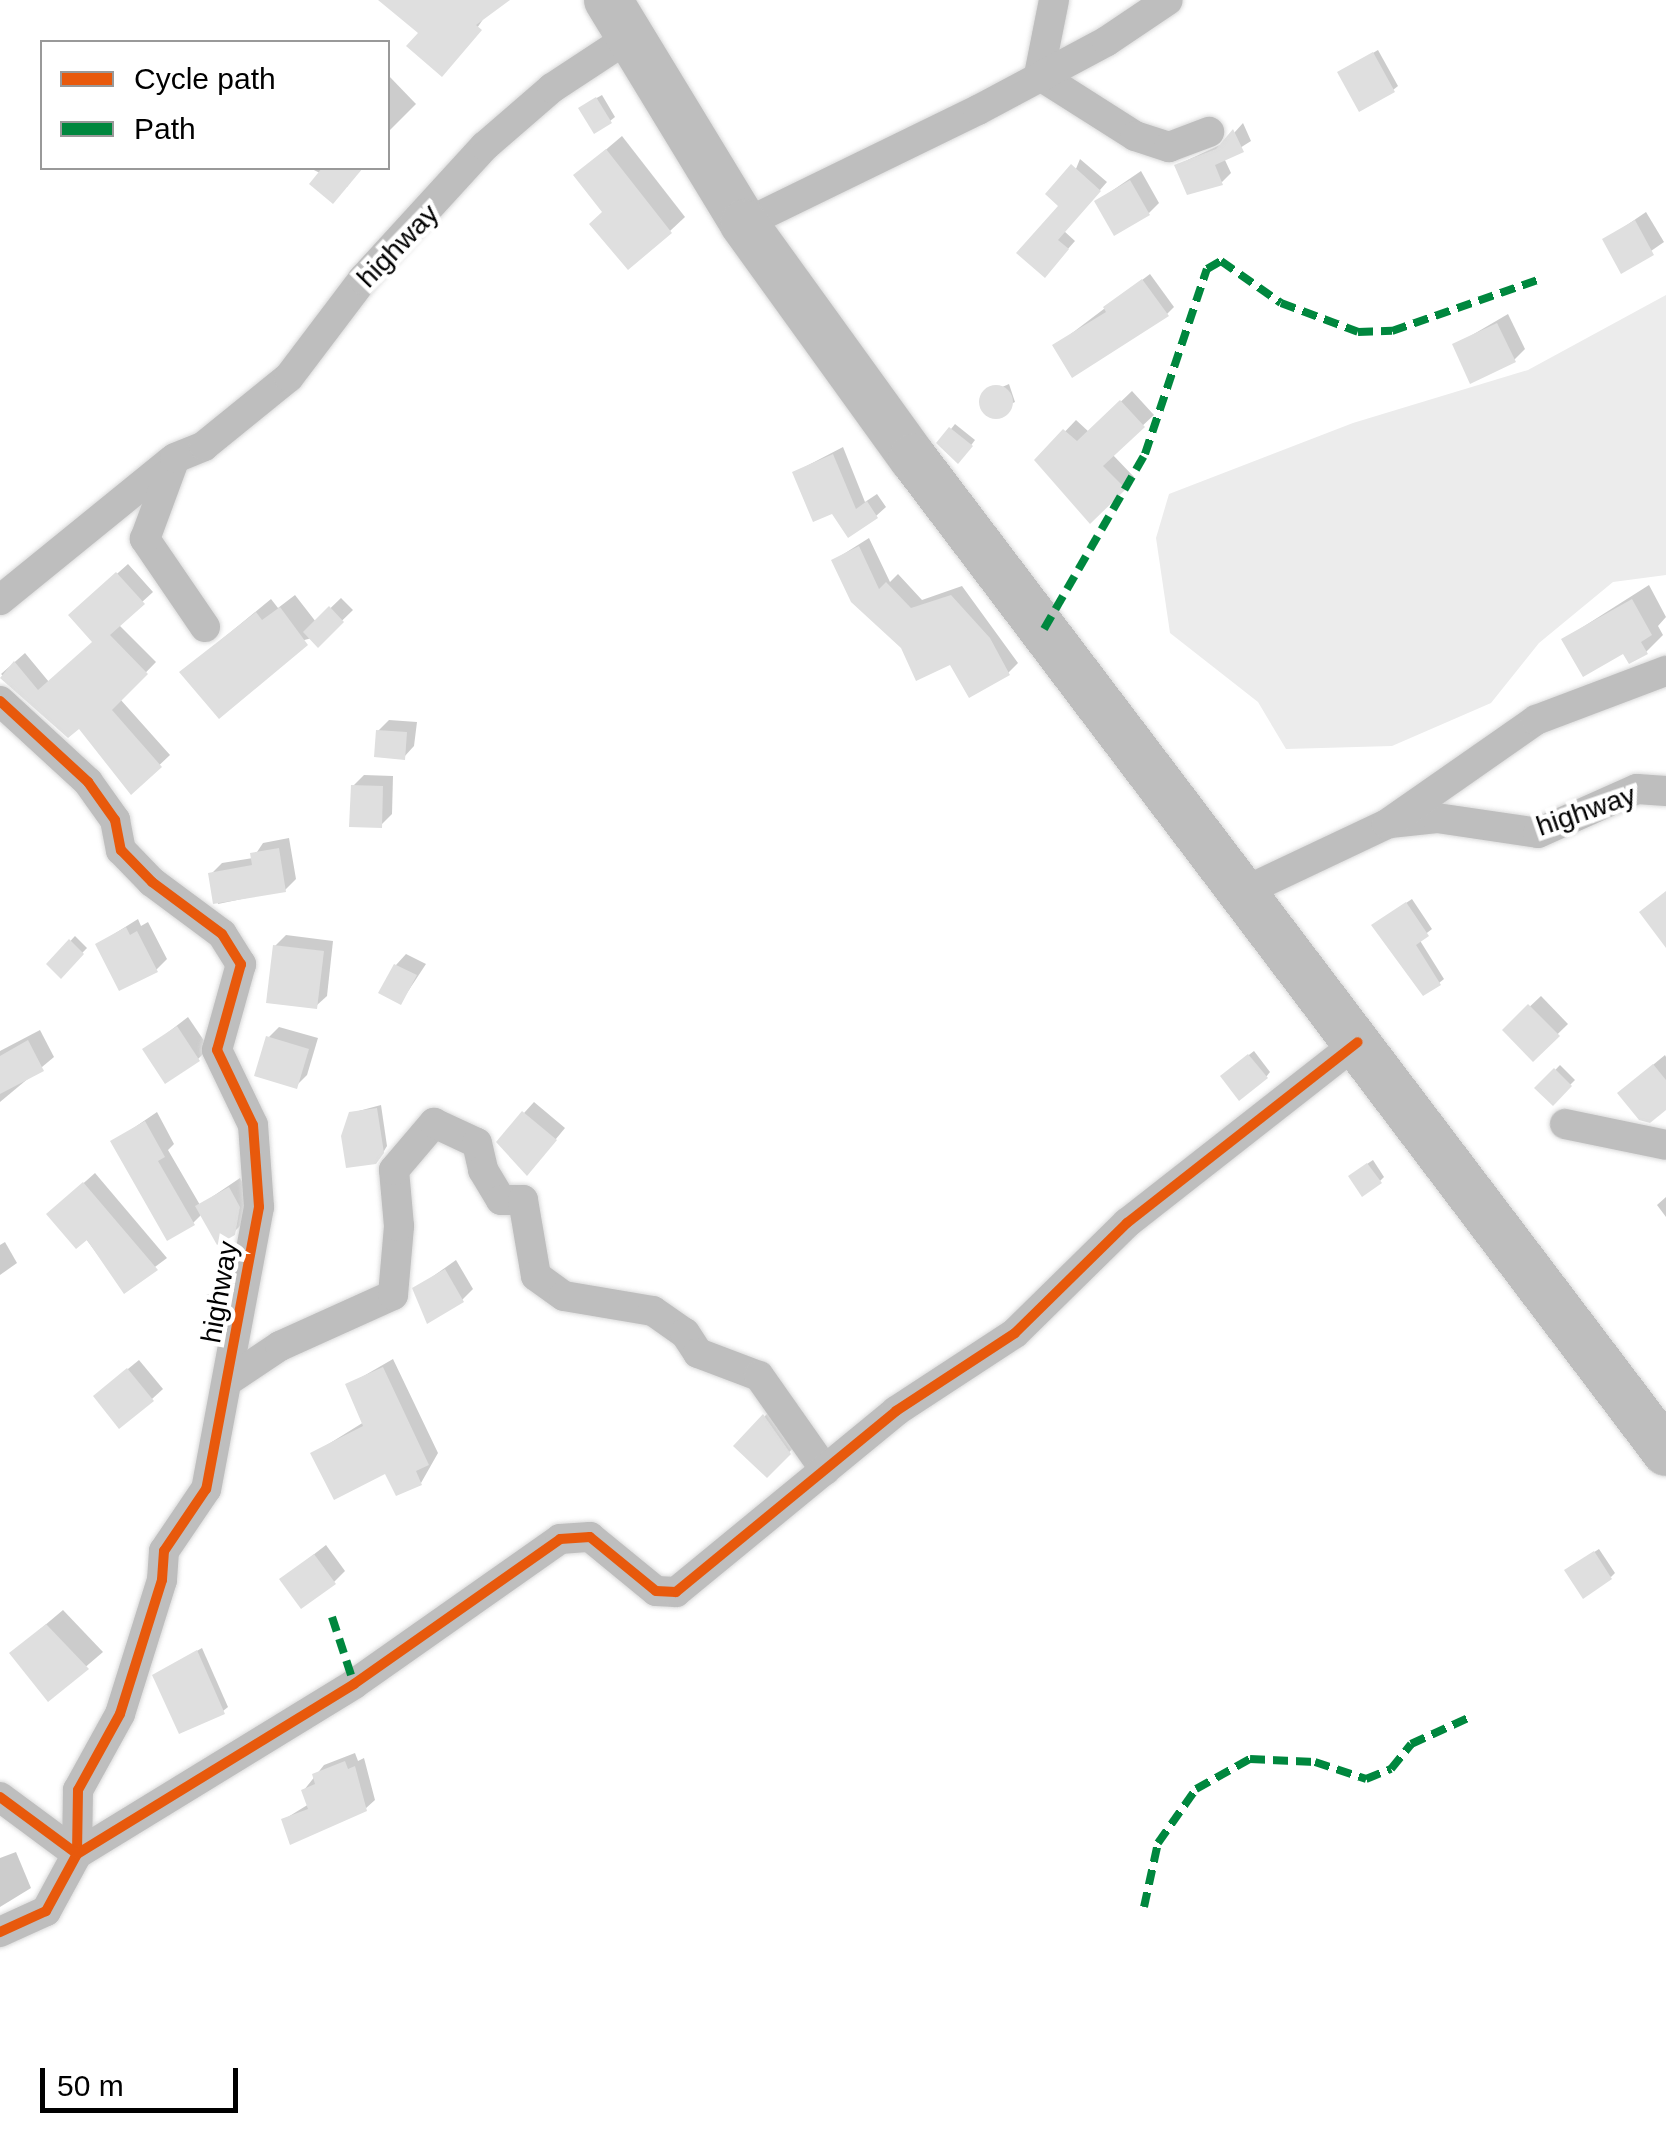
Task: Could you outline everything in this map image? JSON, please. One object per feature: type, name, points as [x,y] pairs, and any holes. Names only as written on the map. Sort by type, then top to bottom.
[{"type":"main road","points":[[618,19],[744,224],[1241,894],[1358,1042],[1666,1452]]},
{"type":"street","points":[[1039,75],[1054,0]]},
{"type":"street","points":[[744,224],[1039,75],[1168,0]]},
{"type":"street","name":"highway","points":[[0,600],[174,458],[204,446],[289,377],[363,279],[485,146],[552,88],[618,19]]},
{"type":"street","points":[[1039,75],[1134,136],[1169,147],[1209,132]]},
{"type":"street","points":[[174,458],[145,539],[205,627]]},
{"type":"street","name":"highway","points":[[1241,894],[1387,824],[1491,752],[1577,700],[1666,671]]},
{"type":"street","name":"highway","points":[[0,701],[88,782],[115,820],[122,850],[152,882],[222,934],[241,964],[218,1050],[253,1125],[259,1207],[231,1338],[232,1378],[206,1488],[164,1551],[162,1580],[120,1714],[78,1790],[77,1854],[46,1910],[0,1932]]},
{"type":"street","name":"highway","points":[[1387,824],[1438,818],[1538,833],[1637,788],[1666,792]]},
{"type":"street","points":[[0,1797],[77,1854],[354,1684],[560,1539],[590,1537],[656,1591],[676,1592],[949,1371],[1015,1333],[1127,1223],[1358,1042]]},
{"type":"street","name":"highway","points":[[232,1378],[280,1346],[394,1294],[394,1170],[434,1123],[477,1143],[482,1170],[500,1200],[523,1200],[524,1238],[536,1276],[564,1296],[653,1311],[685,1334],[698,1352],[759,1376],[825,1470]]},
{"type":"street","points":[[1565,1124],[1666,1145]]},
{"type":"shaded area","points":[[1666,295],[1666,575],[1613,582],[1539,643],[1491,703],[1392,746],[1286,749],[1258,702],[1170,633],[1156,538],[1169,494],[1353,423],[1528,370]]},
{"type":"building","points":[[378,0],[510,0],[476,25],[482,30],[442,77],[406,46],[418,33]]},
{"type":"building","points":[[1373,52],[1395,92],[1359,112],[1337,72]]},
{"type":"building","points":[[596,97],[612,123],[594,134],[578,108]]},
{"type":"building","points":[[1233,129],[1244,152],[1215,165],[1223,185],[1187,195],[1174,165],[1216,149]]},
{"type":"building","points":[[606,149],[672,233],[628,270],[589,224],[602,212],[573,175]]},
{"type":"building","points":[[1071,164],[1101,191],[1058,240],[1069,249],[1045,278],[1016,253],[1058,206],[1045,194]]},
{"type":"building","points":[[320,170],[361,170],[333,204],[309,184]]},
{"type":"building","points":[[1130,180],[1150,215],[1114,236],[1094,201]]},
{"type":"building","points":[[1635,220],[1654,255],[1621,274],[1602,239]]},
{"type":"building","points":[[1142,279],[1169,316],[1072,378],[1052,345],[1106,312],[1103,307]]},
{"type":"building","points":[[1497,323],[1516,362],[1470,384],[1452,344]]},
{"type":"building","points":[[996,385],[1008,390],[1013,402],[1008,414],[996,419],[984,414],[979,402],[984,390]]},
{"type":"building","points":[[1120,400],[1145,427],[1103,466],[1126,489],[1090,524],[1034,460],[1063,429],[1077,441]]},
{"type":"building","points":[[949,427],[973,446],[958,464],[936,443]]},
{"type":"building","points":[[833,454],[856,509],[867,501],[878,518],[848,538],[832,514],[813,522],[792,472]]},
{"type":"building","points":[[859,546],[879,589],[886,582],[911,608],[951,595],[990,638],[1010,675],[969,698],[950,665],[916,681],[901,648],[851,602],[831,560]]},
{"type":"building","points":[[116,572],[145,604],[110,635],[148,674],[112,710],[162,767],[131,795],[79,729],[68,738],[0,678],[14,661],[38,690],[92,642],[68,615]]},
{"type":"building","points":[[1632,599],[1652,635],[1641,642],[1648,654],[1629,664],[1623,654],[1583,677],[1561,639]]},
{"type":"building","points":[[329,606],[344,622],[318,648],[303,632]]},
{"type":"building","points":[[280,607],[308,645],[219,719],[179,672],[256,612],[262,620]]},
{"type":"building","points":[[376,730],[407,732],[405,760],[374,757]]},
{"type":"building","points":[[351,785],[383,786],[382,828],[349,827]]},
{"type":"building","points":[[279,848],[286,892],[213,904],[208,873],[252,865],[250,853]]},
{"type":"building","points":[[1666,891],[1666,948],[1639,912]]},
{"type":"building","points":[[1406,902],[1429,936],[1416,945],[1441,985],[1423,996],[1371,925]]},
{"type":"building","points":[[126,927],[130,935],[137,931],[158,972],[119,991],[95,944]]},
{"type":"building","points":[[69,939],[84,954],[61,979],[46,964]]},
{"type":"building","points":[[273,945],[324,951],[317,1009],[266,1003]]},
{"type":"building","points":[[394,964],[417,975],[401,1005],[378,993]]},
{"type":"building","points":[[1528,1004],[1560,1036],[1533,1062],[1502,1030]]},
{"type":"building","points":[[177,1026],[200,1061],[165,1084],[142,1049]]},
{"type":"building","points":[[266,1036],[309,1049],[297,1089],[254,1076]]},
{"type":"building","points":[[28,1040],[44,1071],[0,1094],[0,1056]]},
{"type":"building","points":[[1248,1054],[1268,1078],[1239,1101],[1220,1076]]},
{"type":"building","points":[[1653,1064],[1666,1080],[1666,1110],[1650,1123],[1639,1120],[1617,1093]]},
{"type":"building","points":[[1554,1068],[1572,1086],[1553,1106],[1534,1088]]},
{"type":"building","points":[[377,1108],[384,1153],[376,1164],[346,1168],[341,1136],[349,1112]]},
{"type":"building","points":[[522,1111],[557,1140],[527,1176],[496,1142]]},
{"type":"building","points":[[145,1121],[165,1157],[158,1161],[195,1225],[167,1241],[110,1141]]},
{"type":"building","points":[[1367,1163],[1382,1183],[1362,1197],[1348,1176]]},
{"type":"building","points":[[83,1182],[158,1270],[124,1294],[87,1240],[76,1249],[46,1214]]},
{"type":"building","points":[[229,1187],[240,1207],[235,1235],[217,1245],[195,1206]]},
{"type":"building","points":[[445,1269],[464,1302],[427,1324],[412,1288]]},
{"type":"building","points":[[224,1289],[220,1312],[210,1316],[203,1296]]},
{"type":"building","points":[[383,1367],[429,1465],[416,1471],[422,1485],[396,1496],[385,1474],[334,1500],[310,1453],[363,1426],[345,1384]]},
{"type":"building","points":[[127,1368],[154,1401],[119,1429],[93,1396]]},
{"type":"building","points":[[763,1414],[791,1454],[767,1478],[733,1446]]},
{"type":"building","points":[[1594,1551],[1612,1579],[1583,1599],[1564,1570]]},
{"type":"building","points":[[314,1554],[336,1584],[301,1609],[279,1579]]},
{"type":"building","points":[[46,1624],[89,1669],[48,1702],[9,1653]]},
{"type":"building","points":[[197,1650],[225,1714],[179,1734],[152,1675]]},
{"type":"building","points":[[345,1761],[348,1769],[355,1766],[367,1811],[290,1845],[281,1819],[308,1809],[301,1790],[315,1784],[312,1774]]},
{"type":"marked path","points":[[1044,629],[1145,454],[1207,269],[1221,261],[1281,303],[1358,332],[1392,331],[1538,280]]},
{"type":"marked path","points":[[332,1617],[354,1684]]},
{"type":"marked path","points":[[1144,1907],[1158,1843],[1196,1789],[1250,1759],[1315,1762],[1366,1779],[1391,1769],[1411,1744],[1468,1718]]},
{"type":"cycle path","points":[[0,701],[88,782],[115,820],[121,850],[152,882],[222,934],[241,964],[217,1050],[253,1125],[259,1207],[206,1489],[164,1551],[162,1580],[120,1714],[78,1790],[77,1854],[46,1911],[0,1932]]},
{"type":"cycle path","points":[[0,1797],[77,1854],[354,1684],[560,1539],[590,1537],[656,1591],[676,1592],[896,1411],[1015,1333],[1127,1223],[1358,1042]]}]
